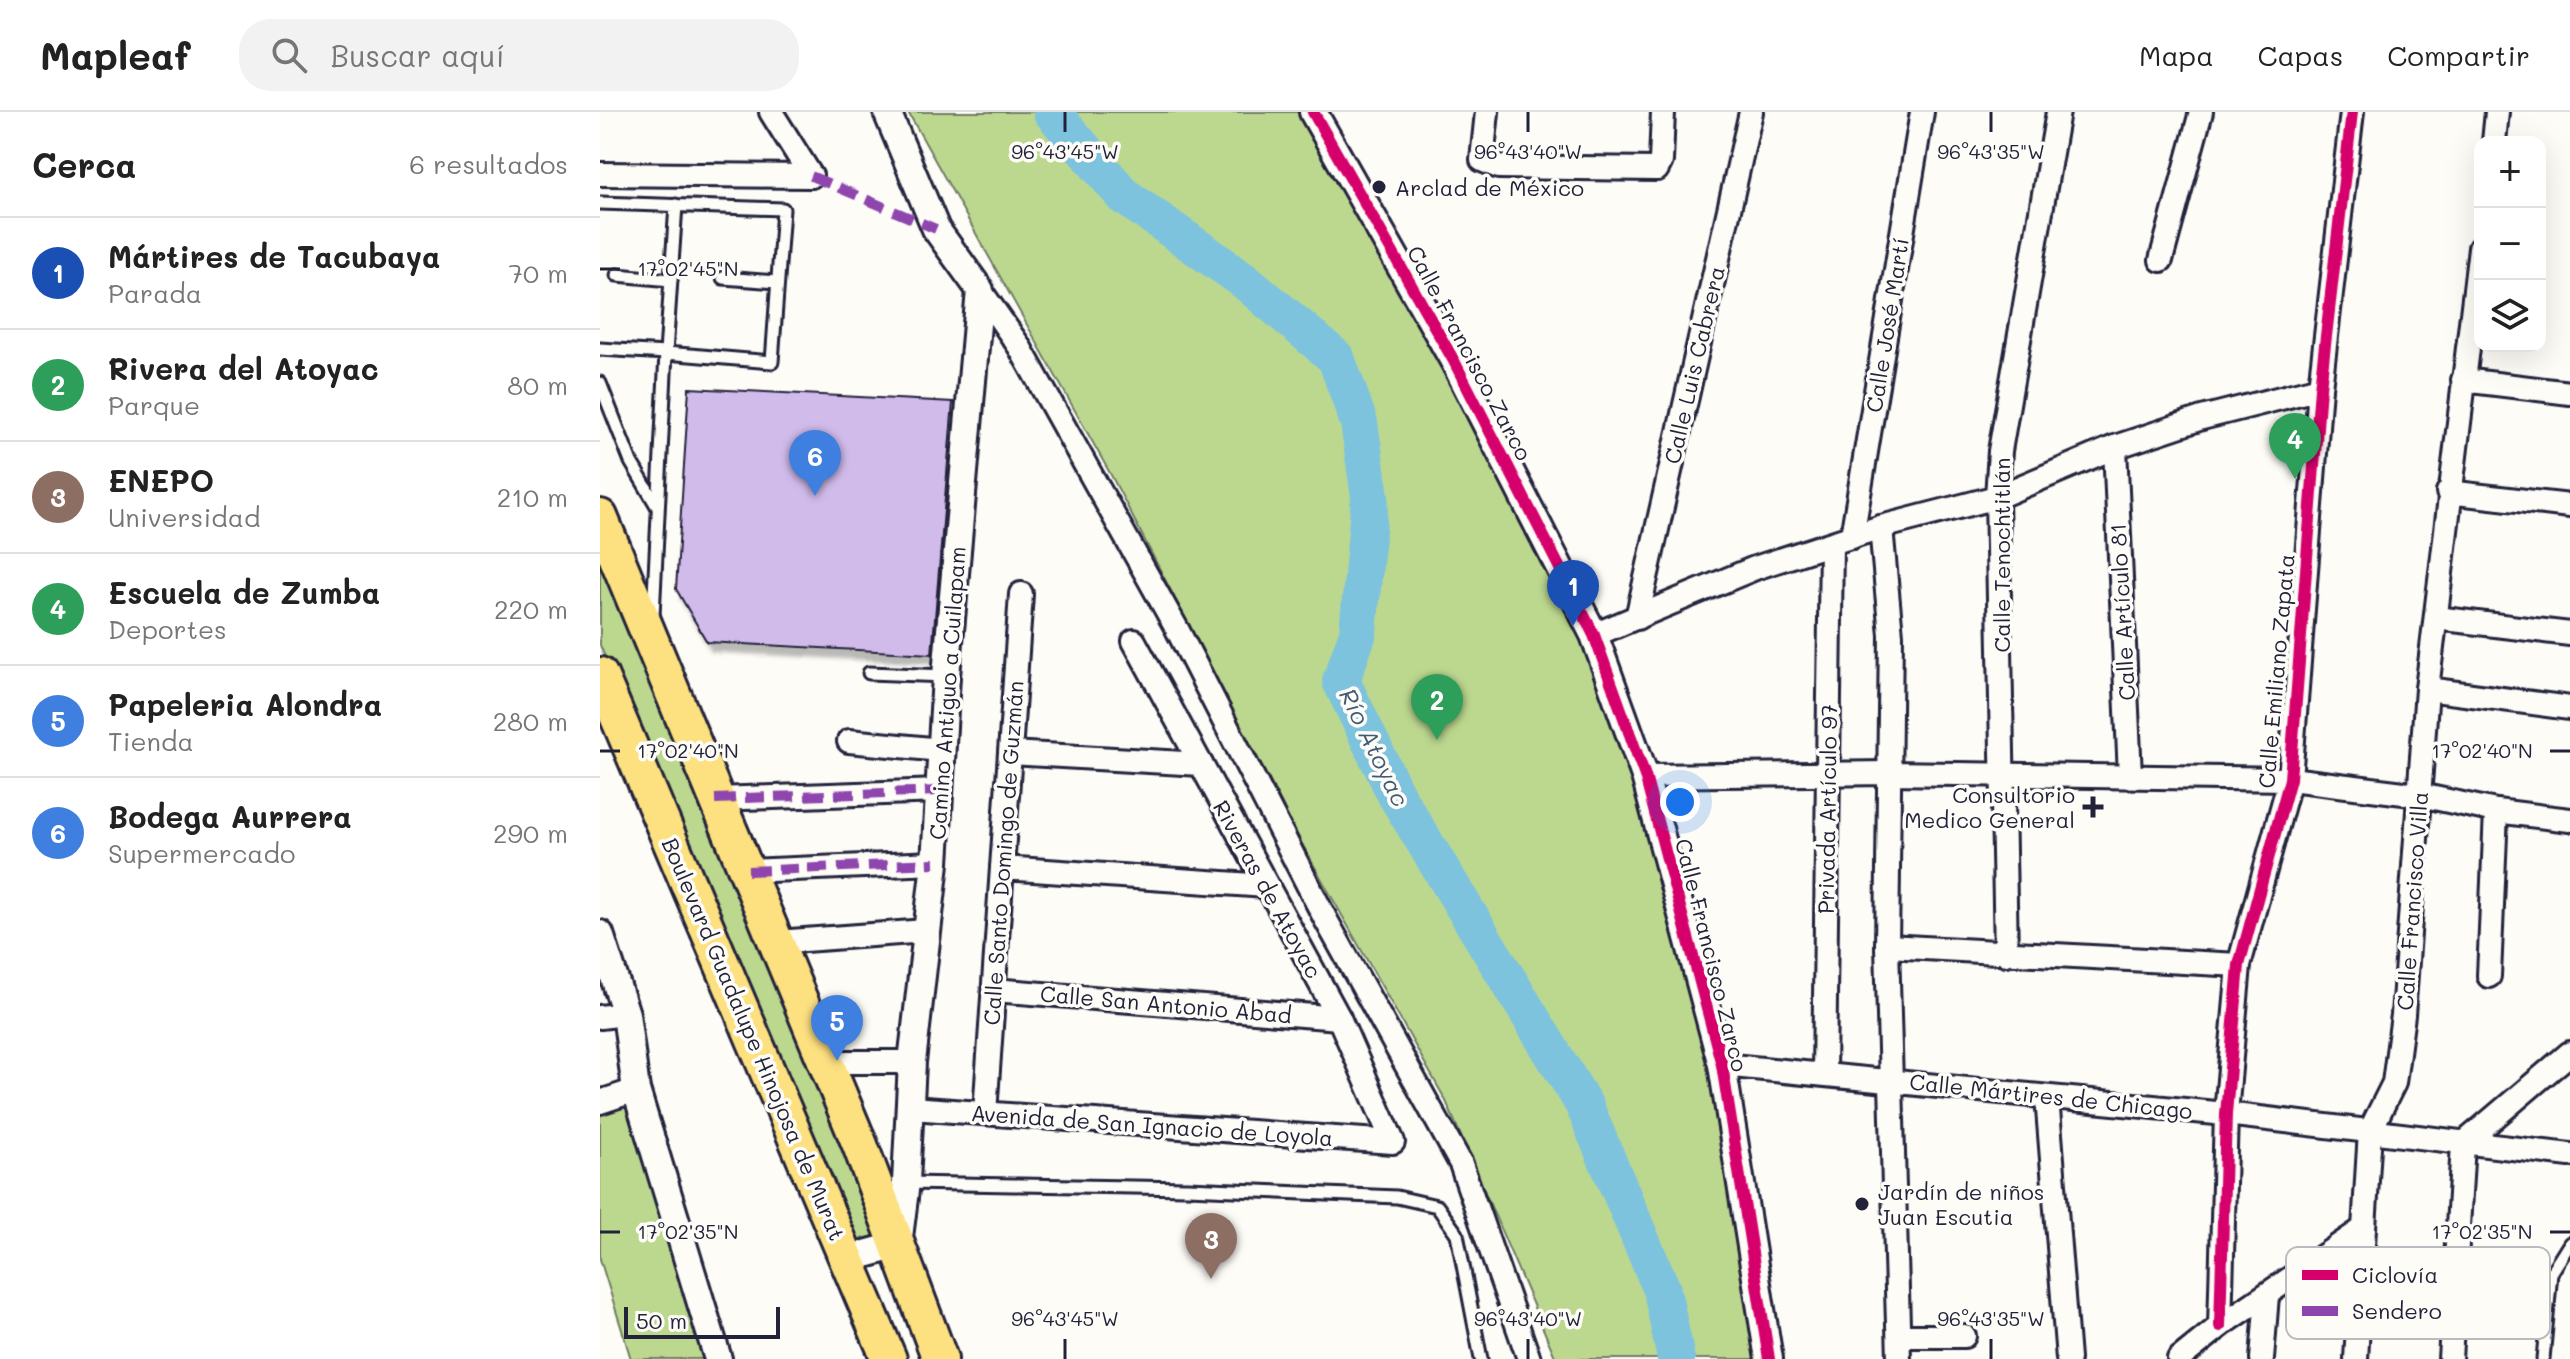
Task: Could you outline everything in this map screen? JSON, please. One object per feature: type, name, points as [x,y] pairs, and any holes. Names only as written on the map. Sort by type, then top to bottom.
[{"type":"main road","points":[[600,517],[777,942],[940,1359]]},
{"type":"main road","name":"Boulevard Guadalupe Hinojosa de Murat","points":[[600,675],[889,1359]]},
{"type":"street","points":[[600,174],[811,176],[771,112]]},
{"type":"street","points":[[887,112],[936,229],[1019,346],[1177,629],[1326,920],[1461,1164],[1529,1359]]},
{"type":"street","name":"Calle Francisco Zarco","points":[[1313,112],[1454,361],[1594,635],[1645,776],[1722,1065],[1769,1359]]},
{"type":"street","points":[[1487,112],[1482,160],[1499,167],[1657,169],[1661,161],[1663,112]]},
{"type":"street","name":"Calle Luis Cabrera","points":[[1637,618],[1751,112]]},
{"type":"street","name":"Calle José Martí","points":[[1841,541],[1922,112]]},
{"type":"street","name":"Calle Tenochtitlán","points":[[2006,954],[1997,497],[2000,451],[2058,112]]},
{"type":"street","points":[[2161,260],[2201,112]]},
{"type":"street","name":"Calle Emiliano Zapata","points":[[2220,1326],[2226,1114],[2239,965],[2290,779],[2320,388],[2352,112]]},
{"type":"street","points":[[2495,136],[2497,112]]},
{"type":"street","name":"Calle Francisco Villa","points":[[2362,1247],[2370,1131],[2394,1083],[2403,1015],[2427,689],[2448,492],[2476,280]]},
{"type":"street","name":"Camino Antiguo a Cuilapam","points":[[898,1245],[906,1182],[912,1062],[935,863],[946,676],[980,290]]},
{"type":"street","points":[[2463,380],[2570,393]]},
{"type":"street","points":[[1594,635],[1755,568],[1881,527],[1997,497],[2115,447],[2202,418],[2320,388]]},
{"type":"street","name":"Calle Artículo 81","points":[[2115,447],[2130,776]]},
{"type":"street","points":[[2448,492],[2570,506]]},
{"type":"street","points":[[1881,527],[1891,635],[1887,946],[1899,1359]]},
{"type":"street","name":"Privada Artículo 97","points":[[1824,1074],[1827,773],[1841,541]]},
{"type":"street","name":"Calle Santo Domingo de Guzmán","points":[[985,1113],[1021,594]]},
{"type":"street","points":[[2436,618],[2570,634]]},
{"type":"street","name":"Riveras de Atoyac","points":[[1134,641],[1339,1018],[1393,1142]]},
{"type":"street","points":[[2427,689],[2570,708]]},
{"type":"street","points":[[849,741],[941,750]]},
{"type":"street","points":[[1010,753],[1201,764]]},
{"type":"street","points":[[1645,776],[1888,773],[2290,779],[2420,795],[2496,811],[2570,820]]},
{"type":"street","points":[[715,799],[940,791]]},
{"type":"street","points":[[2489,976],[2496,811]]},
{"type":"street","points":[[748,871],[935,863]]},
{"type":"street","points":[[1002,868],[1267,886]]},
{"type":"street","points":[[777,942],[926,931]]},
{"type":"street","points":[[600,934],[613,1016],[718,1359]]},
{"type":"street","points":[[1887,946],[2239,965]]},
{"type":"street","name":"Calle San Antonio Abad","points":[[994,990],[1339,1018]]},
{"type":"street","points":[[2457,1247],[2463,1144],[2569,1056]]},
{"type":"street","points":[[825,1062],[912,1062]]},
{"type":"street","name":"Calle Mártires de Chicago","points":[[1722,1065],[2226,1114],[2570,1155]]},
{"type":"street","points":[[600,1102],[636,1090]]},
{"type":"street","points":[[2047,1097],[2068,1359]]},
{"type":"street","name":"Avenida de San Ignacio de Loyola","points":[[911,1108],[1393,1142]]},
{"type":"street","points":[[2337,1247],[2363,1229]]},
{"type":"street","points":[[847,1259],[898,1245]]},
{"type":"street","points":[[2179,1359],[2220,1326],[2286,1282]]},
{"type":"street","points":[[2262,1359],[2267,1295]]},
{"type":"street","points":[[1899,1336],[1964,1336]]},
{"type":"street","name":"Calle Francisco Villa","points":[[2356,1359],[2357,1339]]},
{"type":"street","points":[[2450,1359],[2451,1339]]},
{"type":"lane","points":[[600,203],[783,209],[772,362],[600,349]]},
{"type":"lane","points":[[652,644],[657,507],[676,205]]},
{"type":"lane","points":[[617,275],[671,280]]},
{"type":"lane","points":[[723,278],[777,282]]},
{"type":"lane","points":[[600,383],[631,462],[657,507]]},
{"type":"lane","points":[[869,673],[946,676]]},
{"type":"lane","points":[[906,1182],[1188,1188],[1397,1197],[1437,1206],[1457,1234],[1481,1359]]},
{"type":"lane","points":[[2550,1284],[2551,1273],[2570,1243]]},
{"type":"lane","points":[[2543,1359],[2545,1339]]},
{"type":"green space","points":[[908,112],[1313,112],[1594,635],[1722,1065],[1765,1359],[1556,1359],[1446,1101],[1302,844],[1111,475]]},
{"type":"green space","points":[[600,546],[881,1239],[851,1253],[600,645]]},
{"type":"green space","points":[[650,1084],[731,1359],[631,1359],[600,1259],[600,1101]]},
{"type":"building","points":[[689,388],[953,402],[932,654],[707,642],[676,589]]},
{"type":"waterway","name":"Río Atoyac","points":[[1052,112],[1124,196],[1245,281],[1336,358],[1359,423],[1370,496],[1358,633],[1341,681],[1396,795],[1584,1105],[1662,1290],[1676,1359]]},
{"type":"marked path","points":[[811,176],[936,229]]},
{"type":"marked path","points":[[715,799],[940,791]]},
{"type":"marked path","points":[[748,871],[935,863]]},
{"type":"cycle path","points":[[1313,112],[1454,361],[1594,635],[1645,776],[1722,1065],[1769,1359]]},
{"type":"cycle path","points":[[2220,1326],[2226,1114],[2239,965],[2290,779],[2320,388],[2352,112]]},
{"type":"place","name":"Arclad de México","points":[[1379,187]]},
{"type":"place","name":"Escuela de Zumba","points":[[2295,479]]},
{"type":"place","name":"Bodega Aurrera","points":[[815,496]]},
{"type":"place","name":"Mártires de Tacubaya","points":[[1573,626]]},
{"type":"place","name":"Rivera del Atoyac","points":[[1437,740]]},
{"type":"place","name":"Consultorio Medico General","points":[[2093,807]]},
{"type":"place","name":"Papeleria Alondra","points":[[837,1061]]},
{"type":"place","name":"Jardín de niños Juan Escutia","points":[[1862,1204]]},
{"type":"place","name":"ENEPO","points":[[1211,1279]]}]
